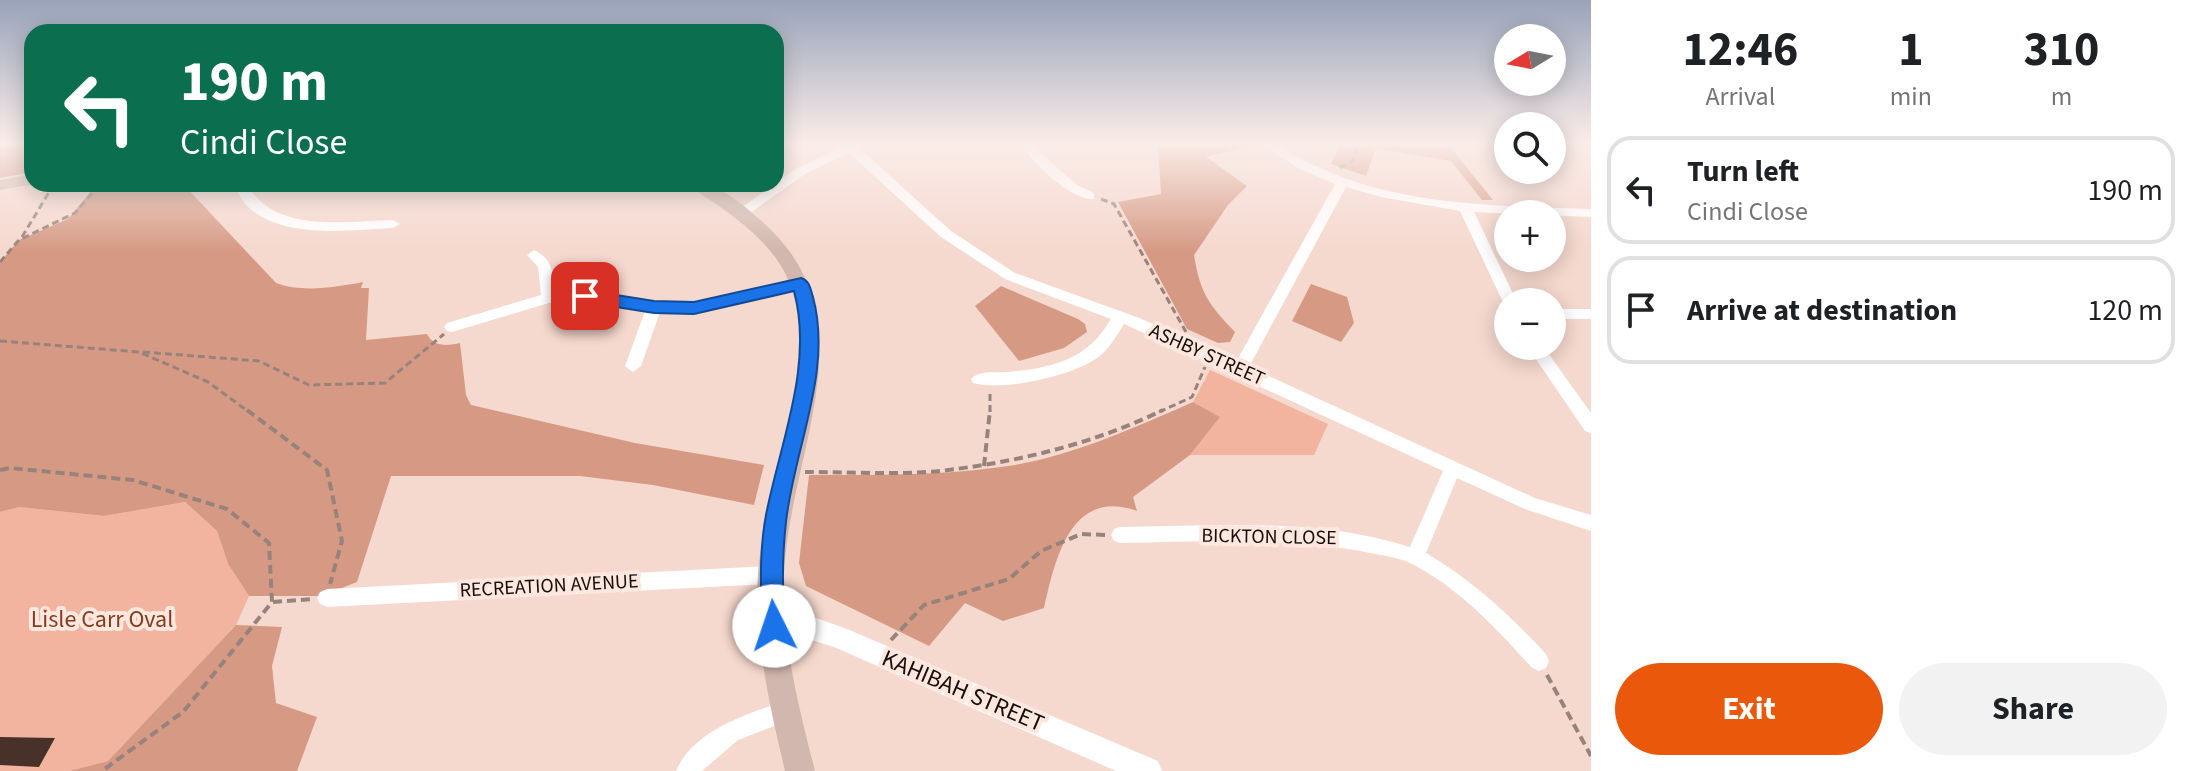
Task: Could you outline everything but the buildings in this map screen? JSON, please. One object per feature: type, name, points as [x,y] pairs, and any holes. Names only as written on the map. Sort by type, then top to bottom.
[{"type":"main road","points":[[0,185],[24,180]]},
{"type":"main road","points":[[711,192],[764,234],[801,284],[808,311],[809,347],[805,388],[776,518],[770,575],[786,712],[800,771]]},
{"type":"street","name":"ASHBY STREET","points":[[890,179],[946,234],[1010,276],[1119,319],[1137,323],[1531,504],[1591,523]]},
{"type":"street","points":[[1062,179],[1089,196]]},
{"type":"street","points":[[1333,179],[1466,209],[1591,213]]},
{"type":"street","points":[[1240,369],[1342,183]]},
{"type":"street","points":[[243,192],[251,205],[267,216],[290,222],[393,224]]},
{"type":"street","points":[[741,213],[771,192]]},
{"type":"street","points":[[1466,209],[1503,288]]},
{"type":"street","points":[[534,255],[545,266],[549,298]]},
{"type":"street","points":[[452,327],[549,298],[585,296],[654,307],[705,306],[801,284]]},
{"type":"street","points":[[633,366],[654,307]]},
{"type":"street","points":[[1566,314],[1591,314]]},
{"type":"street","points":[[979,379],[1018,378],[1074,363],[1092,354],[1105,342],[1119,319]]},
{"type":"street","points":[[1545,360],[1591,426]]},
{"type":"street","points":[[1415,557],[1453,468]]},
{"type":"street","name":"BICKTON CLOSE","points":[[1120,535],[1305,535],[1341,538],[1415,557],[1475,597],[1511,629],[1539,661]]},
{"type":"street","name":"RECREATION AVENUE","points":[[327,598],[770,575]]},
{"type":"street","name":"KAHIBAH STREET","points":[[774,626],[805,626],[1148,771]]},
{"type":"street","points":[[687,771],[715,740],[734,727],[786,712]]},
{"type":"path","points":[[0,262],[19,240],[49,192]]},
{"type":"path","points":[[19,240],[75,213],[93,192]]},
{"type":"path","points":[[785,472],[937,471],[984,466],[1026,458],[1118,432],[1192,397],[1203,352],[1114,204],[1089,196]]},
{"type":"path","points":[[0,341],[259,361],[309,385],[385,383],[452,327]]},
{"type":"path","points":[[139,352],[208,382],[327,470],[342,541],[327,598],[272,602]]},
{"type":"path","points":[[979,379],[992,394],[984,466]]},
{"type":"path","points":[[0,470],[10,468],[133,480],[227,509],[269,543],[272,602],[183,712],[102,771]]},
{"type":"path","points":[[877,654],[924,605],[1009,579],[1041,551],[1081,534],[1120,535]]},
{"type":"path","points":[[1539,661],[1591,756]]},
{"type":"green space","points":[[1210,370],[1328,424],[1314,455],[1190,455],[1220,417],[1193,402]]},
{"type":"green space","name":"Lisle Carr Oval","points":[[185,502],[217,531],[228,564],[249,596],[236,625],[108,761],[69,771],[0,771],[0,512],[19,507],[104,516]]},
{"type":"shaded area","points":[[1160,179],[1237,179],[1247,186],[1228,205],[1194,255],[1207,298],[1235,332],[1230,342],[1218,343],[1187,329],[1118,202],[1161,194]]},
{"type":"shaded area","points":[[1465,179],[1476,179],[1493,200],[1482,200]]},
{"type":"shaded area","points":[[90,192],[191,192],[276,283],[308,288],[363,282],[361,288],[369,288],[366,340],[427,334],[437,343],[460,343],[466,395],[471,405],[635,443],[764,465],[754,505],[653,485],[580,476],[391,476],[357,582],[321,596],[249,596],[228,564],[217,531],[185,502],[104,516],[19,507],[0,512],[0,262],[19,240],[68,219]]},
{"type":"shaded area","points":[[1311,284],[1347,297],[1354,323],[1341,342],[1292,321]]},
{"type":"shaded area","points":[[1001,286],[1078,319],[1085,324],[1087,332],[1064,348],[1019,361],[975,306]]},
{"type":"shaded area","points":[[1193,402],[1220,417],[1190,455],[1133,497],[1137,511],[1115,506],[1096,509],[1081,518],[1061,549],[1044,608],[1003,621],[965,603],[929,646],[806,586],[799,563],[809,475],[938,473],[1015,465],[1084,447]]},
{"type":"shaded area","points":[[236,625],[282,627],[272,666],[276,703],[317,717],[297,771],[69,771],[108,761]]},
{"type":"route","points":[[585,296],[654,307],[694,308],[801,284],[808,311],[809,347],[805,388],[776,518],[770,575],[774,626]]}]
